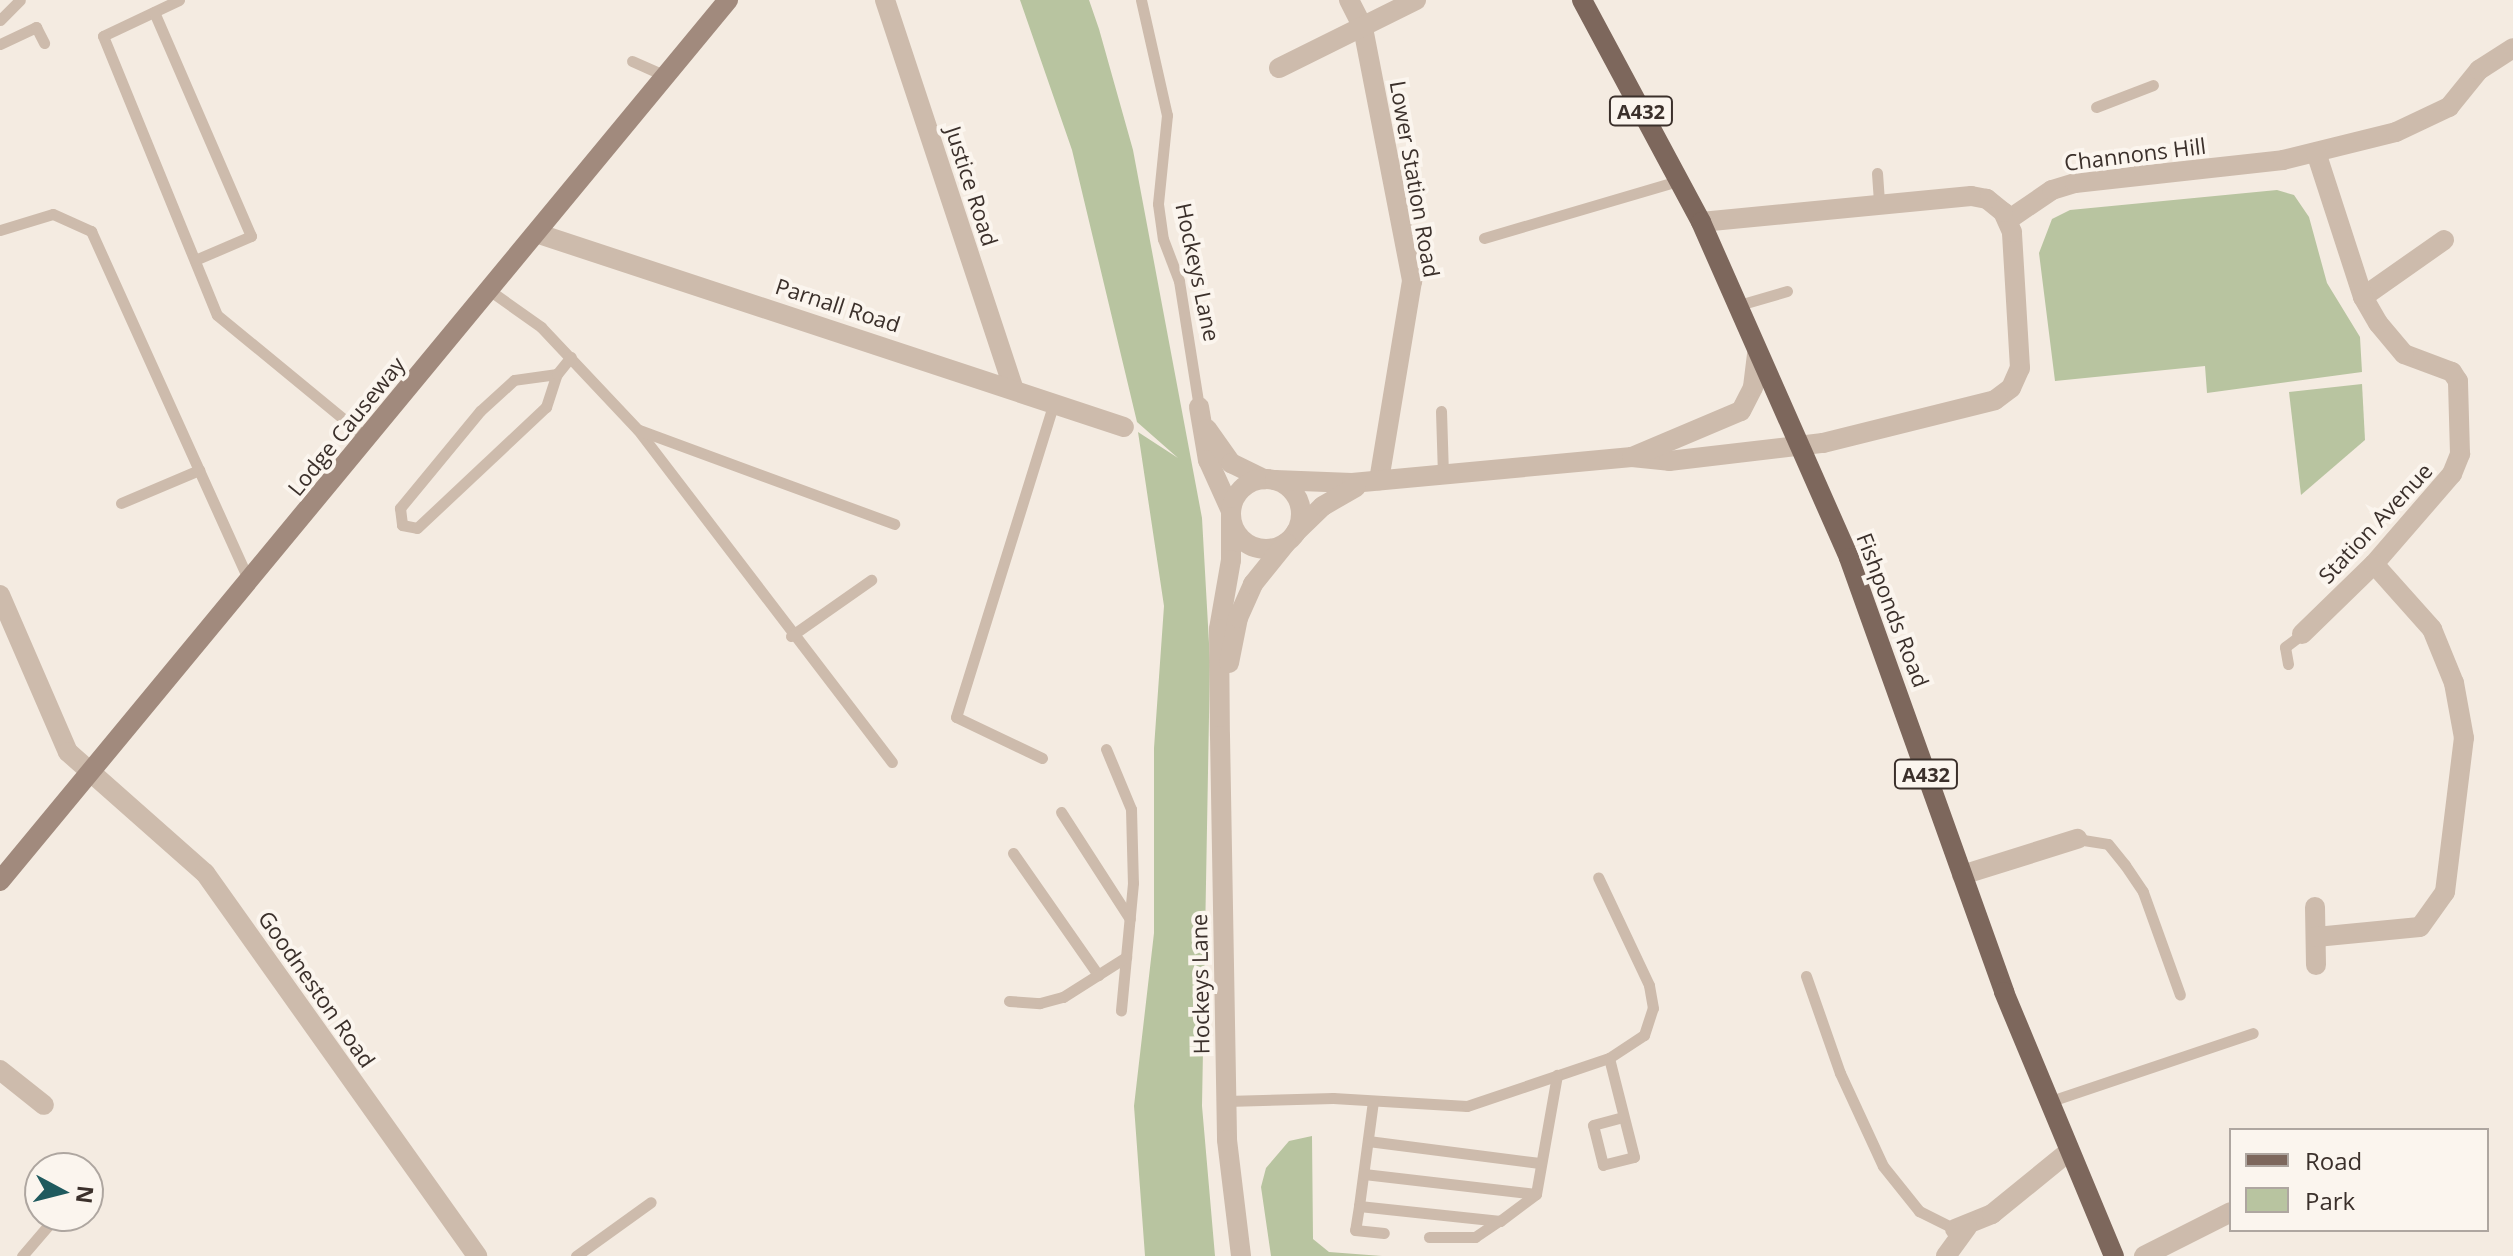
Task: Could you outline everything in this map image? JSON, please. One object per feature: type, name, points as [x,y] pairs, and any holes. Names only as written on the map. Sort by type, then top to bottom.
[{"type":"main road","name":"Lodge Causeway","points":[[0,881],[728,0]]},
{"type":"main road","name":"Fishponds Road","points":[[1582,0],[1701,222],[1862,591],[1962,875],[2047,1103],[2114,1256]]},
{"type":"street","name":"Justice Road","points":[[885,0],[1013,386]]},
{"type":"street","name":"Lower Station Road","points":[[1349,0],[1363,28],[1412,281],[1379,480]]},
{"type":"street","points":[[1279,68],[1416,0]]},
{"type":"street","name":"Channons Hill","points":[[2008,220],[2038,198],[2075,183],[2316,152],[2435,116],[2479,70],[2513,48]]},
{"type":"street","name":"Station Avenue","points":[[2302,634],[2374,564],[2457,465],[2458,381],[2452,372],[2394,346],[2363,297],[2316,152]]},
{"type":"street","points":[[1701,222],[1980,197],[1994,203],[2008,220]]},
{"type":"street","name":"Hockeys Lane","points":[[1199,407],[1224,455],[1241,471],[1270,480],[1317,485],[1632,457],[1669,461],[1800,448],[1987,403],[2011,388],[2022,346],[2008,220]]},
{"type":"street","name":"Parnall Road","points":[[536,233],[1013,386],[1124,427]]},
{"type":"street","points":[[2363,297],[2444,240]]},
{"type":"street","name":"Hockeys Lane","points":[[1632,457],[1741,411],[1753,387],[1757,353]]},
{"type":"street","points":[[1199,407],[1208,460],[1238,535],[1252,546],[1271,549],[1292,537]]},
{"type":"street","name":"Hockeys Lane","points":[[1270,480],[1297,498],[1301,515],[1292,537]]},
{"type":"street","points":[[1231,514],[1242,489],[1270,480]]},
{"type":"street","name":"Hockeys Lane","points":[[1221,710],[1238,618],[1263,568],[1333,499],[1379,480]]},
{"type":"street","name":"Hockeys Lane","points":[[1231,514],[1231,560],[1219,629],[1226,1101],[1241,1256]]},
{"type":"street","points":[[2316,937],[2420,927],[2445,892],[2464,738],[2454,683],[2432,629],[2374,564]]},
{"type":"street","name":"Goodneston Road","points":[[0,595],[68,752],[205,873],[477,1256]]},
{"type":"street","points":[[1962,875],[2077,839]]},
{"type":"street","points":[[2315,907],[2316,965]]},
{"type":"street","points":[[0,1070],[44,1105]]},
{"type":"street","points":[[1946,1256],[1961,1228],[1992,1214],[2067,1153]]},
{"type":"street","points":[[2144,1256],[2229,1213]]},
{"type":"lane","points":[[0,20],[20,0]]},
{"type":"lane","points":[[179,0],[103,36],[217,315],[367,438]]},
{"type":"lane","name":"Hockeys Lane","points":[[1141,0],[1167,115],[1158,204],[1163,239],[1179,281],[1199,407]]},
{"type":"lane","points":[[154,12],[251,236],[195,260]]},
{"type":"lane","points":[[0,44],[36,27],[44,43]]},
{"type":"lane","points":[[632,61],[665,76]]},
{"type":"lane","points":[[2096,107],[2153,85]]},
{"type":"lane","points":[[1877,173],[1879,205]]},
{"type":"lane","points":[[1484,238],[1678,181]]},
{"type":"lane","points":[[0,230],[53,214],[91,231],[249,582]]},
{"type":"lane","points":[[489,290],[541,327],[638,430],[791,636],[892,762]]},
{"type":"lane","points":[[1739,305],[1787,291]]},
{"type":"lane","points":[[557,374],[514,380],[480,411],[400,508],[402,525],[417,528],[546,407],[557,374],[571,357]]},
{"type":"lane","points":[[1042,758],[956,717],[1054,402]]},
{"type":"lane","points":[[1441,411],[1443,475]]},
{"type":"lane","points":[[638,430],[894,524]]},
{"type":"lane","points":[[121,503],[199,470]]},
{"type":"lane","points":[[791,636],[871,580]]},
{"type":"lane","points":[[2288,664],[2285,647],[2302,634]]},
{"type":"lane","points":[[1106,749],[1131,809],[1130,919],[1121,1010]]},
{"type":"lane","points":[[1061,812],[1130,919]]},
{"type":"lane","points":[[2077,839],[2108,844],[2143,892],[2180,995]]},
{"type":"lane","points":[[1013,853],[1098,975]]},
{"type":"lane","points":[[1226,1101],[1373,1101],[1467,1106],[1609,1058],[1644,1035],[1653,1008],[1649,985],[1598,877]]},
{"type":"lane","points":[[1009,1001],[1040,1003],[1063,997],[1126,957]]},
{"type":"lane","points":[[1806,976],[1840,1073],[1883,1166],[1919,1211],[1961,1228]]},
{"type":"lane","points":[[2047,1103],[2253,1033]]},
{"type":"lane","points":[[1609,1058],[1634,1157],[1603,1165],[1593,1125],[1622,1117]]},
{"type":"lane","points":[[1429,1237],[1475,1237],[1536,1194],[1557,1075]]},
{"type":"lane","points":[[1373,1101],[1355,1230],[1384,1233]]},
{"type":"lane","points":[[1368,1141],[1540,1163]]},
{"type":"lane","points":[[1364,1174],[1536,1194]]},
{"type":"lane","points":[[576,1256],[651,1202]]},
{"type":"lane","points":[[1359,1206],[1500,1221]]},
{"type":"lane","points":[[22,1256],[43,1232]]},
{"type":"green space","points":[[1020,0],[1089,0],[1133,150],[1202,518],[1210,661],[1202,1106],[1215,1256],[1145,1256],[1134,1106],[1154,933],[1154,748],[1164,606],[1138,432],[1178,458],[1137,422],[1072,150]]},
{"type":"green space","points":[[2277,190],[2294,195],[2309,217],[2327,283],[2360,337],[2362,372],[2207,393],[2205,366],[2055,381],[2039,253],[2052,219],[2070,210]]},
{"type":"green space","points":[[2362,384],[2365,440],[2301,495],[2289,392]]},
{"type":"green space","points":[[1312,1136],[1313,1239],[1329,1252],[1382,1256],[1271,1256],[1261,1187],[1266,1168],[1289,1141]]}]
